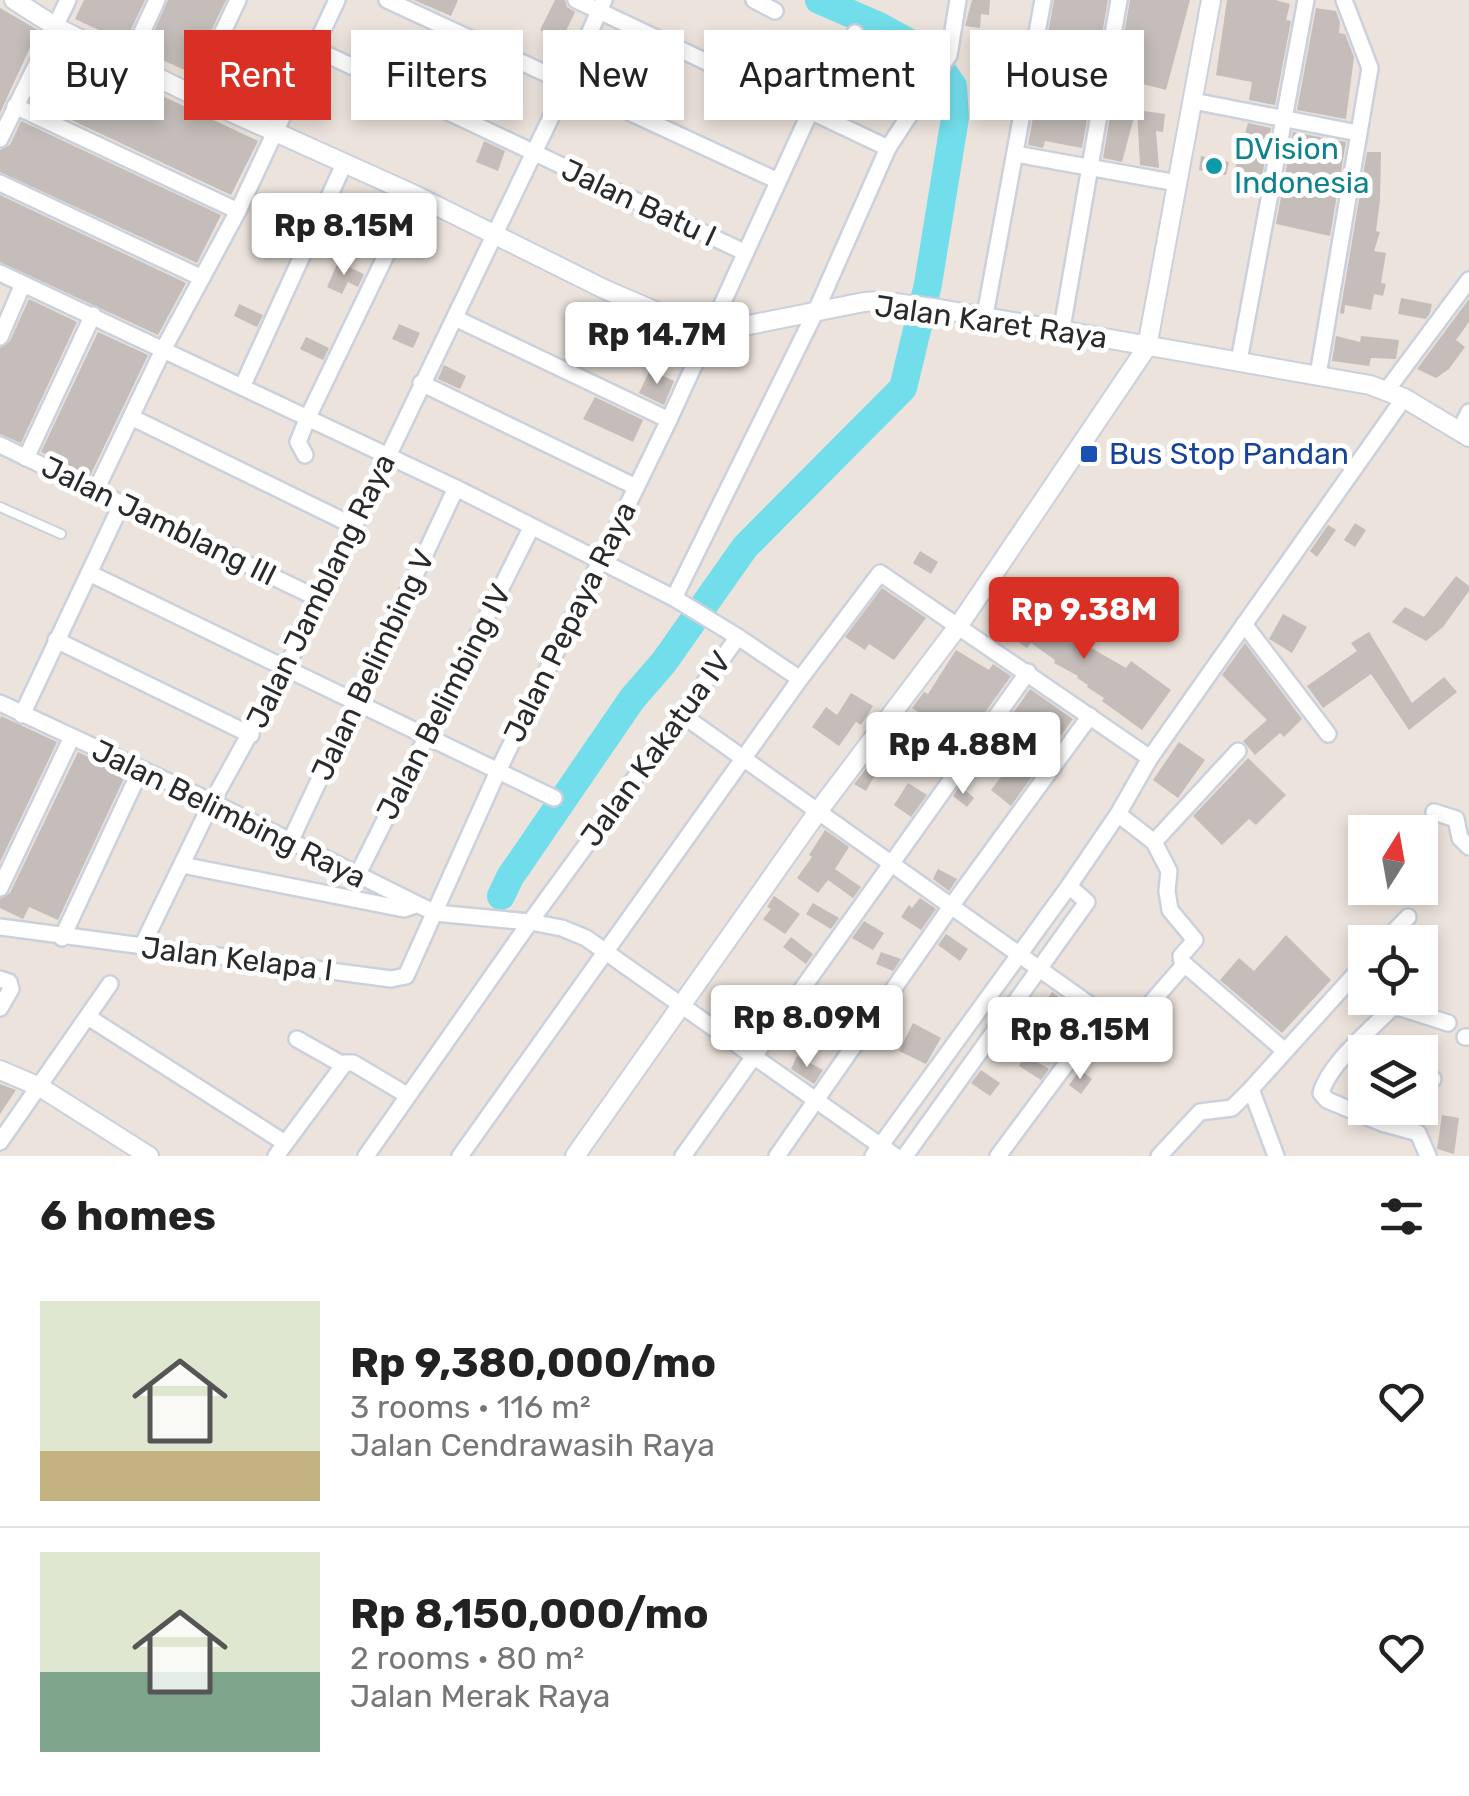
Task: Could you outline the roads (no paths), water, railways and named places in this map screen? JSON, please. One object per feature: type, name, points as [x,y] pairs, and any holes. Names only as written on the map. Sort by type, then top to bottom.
[{"type":"street","points":[[14,0],[60,30]]},
{"type":"street","points":[[0,138],[68,0]]},
{"type":"street","points":[[143,30],[157,0]]},
{"type":"street","points":[[224,30],[238,0]]},
{"type":"street","points":[[322,30],[337,0]]},
{"type":"street","points":[[386,0],[543,73]]},
{"type":"street","points":[[576,0],[601,5],[704,56]]},
{"type":"street","points":[[754,0],[775,11]]},
{"type":"street","points":[[674,598],[815,313],[888,148],[950,55],[958,0]]},
{"type":"street","points":[[984,316],[1043,0]]},
{"type":"street","points":[[1062,328],[1119,0]]},
{"type":"street","points":[[575,1156],[819,810],[959,625],[1147,347],[1211,0]]},
{"type":"street","points":[[1239,361],[1306,0]]},
{"type":"street","points":[[1318,375],[1370,65],[1344,0]]},
{"type":"street","name":"Jalan Jamblang Raya","points":[[590,30],[601,5]]},
{"type":"street","name":"Jalan Batu I","points":[[331,57],[744,252]]},
{"type":"street","points":[[1192,102],[1358,133]]},
{"type":"street","points":[[15,106],[238,211]]},
{"type":"street","points":[[247,120],[414,195],[620,296],[709,332]]},
{"type":"street","points":[[96,490],[164,348],[238,211],[280,120]]},
{"type":"street","name":"Jalan Jamblang Raya","points":[[142,946],[212,802],[286,668],[550,120]]},
{"type":"street","points":[[645,120],[778,181]]},
{"type":"street","name":"Jalan Pepaya Raya","points":[[435,913],[498,771],[669,420],[807,120]]},
{"type":"street","points":[[832,120],[888,148]]},
{"type":"street","points":[[1015,154],[1178,184]]},
{"type":"street","points":[[243,384],[344,164]]},
{"type":"street","points":[[0,183],[202,278]]},
{"type":"street","points":[[306,455],[298,442],[308,417],[414,195]]},
{"type":"street","points":[[0,272],[456,488],[690,606],[738,637]]},
{"type":"street","points":[[905,1156],[1030,962],[1069,886],[1150,758],[1244,624],[1469,280]]},
{"type":"street","points":[[0,337],[23,284]]},
{"type":"street","name":"Jalan Karet Raya","points":[[709,332],[864,302],[940,308],[1318,375],[1395,394],[1464,434]]},
{"type":"street","points":[[26,458],[93,315]]},
{"type":"street","points":[[455,318],[669,420]]},
{"type":"street","points":[[421,383],[636,487]]},
{"type":"street","points":[[1464,434],[1469,412]]},
{"type":"street","points":[[131,418],[354,526]]},
{"type":"street","name":"Jalan Jamblang III","points":[[0,445],[318,598]]},
{"type":"street","name":"Jalan Belimbing V","points":[[290,842],[456,488]]},
{"type":"street","points":[[22,714],[122,503]]},
{"type":"street","name":"Jalan Belimbing IV","points":[[357,876],[531,528]]},
{"type":"street","points":[[88,573],[554,798]]},
{"type":"street","points":[[466,1154],[605,951],[880,573],[1150,758]]},
{"type":"street","points":[[1244,624],[1328,734]]},
{"type":"street","name":"Jalan Kakatua IV","points":[[366,1156],[530,922],[738,637],[800,680]]},
{"type":"street","points":[[56,640],[251,734]]},
{"type":"street","points":[[683,1156],[1028,672]]},
{"type":"street","name":"Jalan Belimbing Raya","points":[[0,704],[212,802],[435,913],[530,922],[573,931],[755,1055],[818,1101],[876,1151],[894,1156]]},
{"type":"street","points":[[680,714],[1100,1012],[1101,1016],[998,1156]]},
{"type":"street","points":[[777,1156],[1090,716]]},
{"type":"street","points":[[0,888],[72,737]]},
{"type":"street","points":[[1154,842],[1238,751]]},
{"type":"street","points":[[62,938],[141,769]]},
{"type":"street","points":[[1434,812],[1456,820],[1460,838],[1469,847]]},
{"type":"street","points":[[1118,814],[1154,842],[1169,873],[1170,910],[1195,940],[1181,956],[1184,965],[1285,1050]]},
{"type":"street","points":[[182,865],[404,908],[415,905]]},
{"type":"street","points":[[876,1151],[1030,962],[1088,902],[1069,886]]},
{"type":"street","name":"Jalan Kelapa I","points":[[0,928],[397,979],[409,972],[435,913]]},
{"type":"street","points":[[1400,925],[1408,917]]},
{"type":"street","points":[[1129,1028],[1184,965]]},
{"type":"street","points":[[0,979],[9,982],[11,989],[0,1008]]},
{"type":"street","points":[[1159,1156],[1200,1112],[1232,1108],[1348,982]]},
{"type":"street","points":[[0,1142],[110,984]]},
{"type":"street","points":[[1373,1035],[1394,1008],[1448,1024]]},
{"type":"street","points":[[88,1017],[280,1150],[343,1065]]},
{"type":"street","points":[[297,1039],[343,1065],[353,1063],[407,1095]]},
{"type":"street","points":[[1348,1063],[1324,1084],[1321,1096],[1348,1108]]},
{"type":"street","points":[[0,1070],[40,1087],[149,1156]]},
{"type":"street","points":[[1252,1089],[1276,1156]]},
{"type":"street","points":[[1391,1125],[1420,1135],[1428,1156]]},
{"type":"lane","points":[[0,507],[61,534]]},
{"type":"waterway","points":[[501,896],[510,877],[632,699],[664,662],[745,547],[903,388],[928,284],[955,118],[953,86],[930,54],[819,0]]},
{"type":"place","name":"DVision Indonesia","points":[[1214,166]]},
{"type":"place","name":"Bus Stop Pandan","points":[[1089,454]]}]
